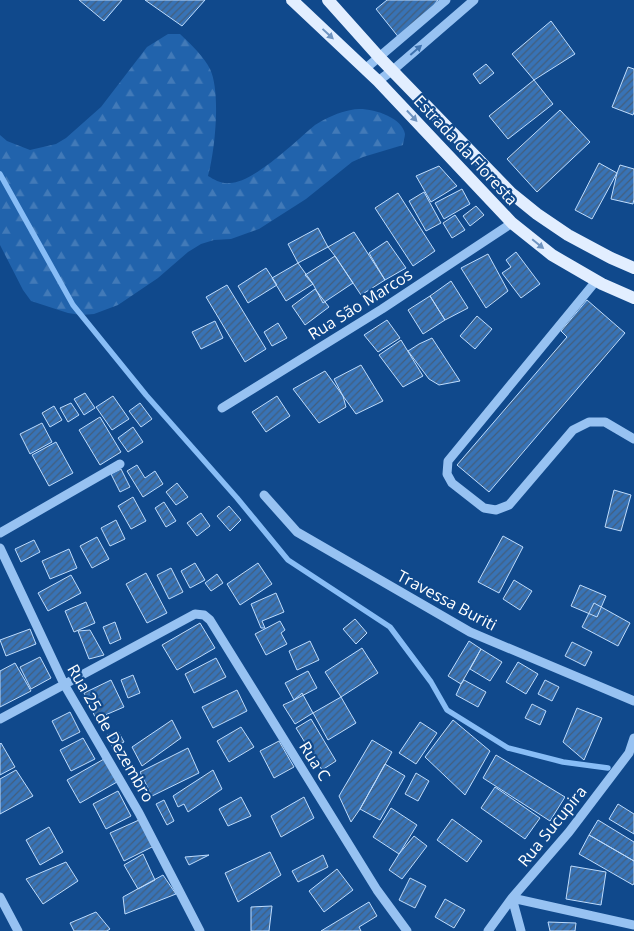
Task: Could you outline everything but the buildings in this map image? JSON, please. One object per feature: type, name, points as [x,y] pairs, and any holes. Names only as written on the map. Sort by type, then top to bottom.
[{"type":"main road","name":"Estrada da Floresta","points":[[292,0],[378,81],[512,223],[552,255],[596,280],[634,298]]},
{"type":"main road","name":"Estrada da Floresta","points":[[328,0],[379,57],[511,193],[530,209],[568,235],[634,268]]},
{"type":"street","points":[[365,69],[446,0]]},
{"type":"street","points":[[378,81],[474,0]]},
{"type":"street","name":"Rua São Marcos","points":[[222,408],[390,303],[512,223]]},
{"type":"street","points":[[596,280],[448,461],[447,474],[452,484],[484,508],[496,510],[509,505],[573,430],[589,422],[605,422],[634,439]]},
{"type":"street","points":[[0,533],[120,464]]},
{"type":"street","name":"Travessa Buriti","points":[[264,495],[297,532],[470,632],[634,701]]},
{"type":"street","name":"Rua 25 de Dezembro","points":[[0,548],[64,684],[139,813],[200,931]]},
{"type":"street","name":"Rua C","points":[[64,684],[195,614],[204,615],[210,620],[377,890],[407,931]]},
{"type":"street","points":[[0,719],[64,684]]},
{"type":"street","name":"Rua Sucupira","points":[[488,931],[512,898],[569,832],[628,753],[634,738]]},
{"type":"street","points":[[0,897],[18,931]]},
{"type":"street","points":[[521,931],[512,898],[634,925]]},
{"type":"green space","points":[[168,34],[180,34],[201,55],[210,69],[215,92],[216,122],[208,176],[216,180],[230,183],[250,176],[274,160],[315,125],[342,112],[351,110],[374,111],[391,117],[398,122],[405,134],[403,145],[352,162],[306,199],[259,229],[231,239],[214,240],[201,244],[188,252],[158,278],[118,305],[94,314],[81,315],[68,313],[31,301],[23,290],[0,245],[0,135],[7,141],[30,150],[56,144],[66,138],[101,107],[147,47]]},
{"type":"waterway","points":[[0,174],[73,305],[146,395],[237,498],[288,560],[390,627],[431,682],[447,710],[508,748],[563,762],[608,768]]}]
